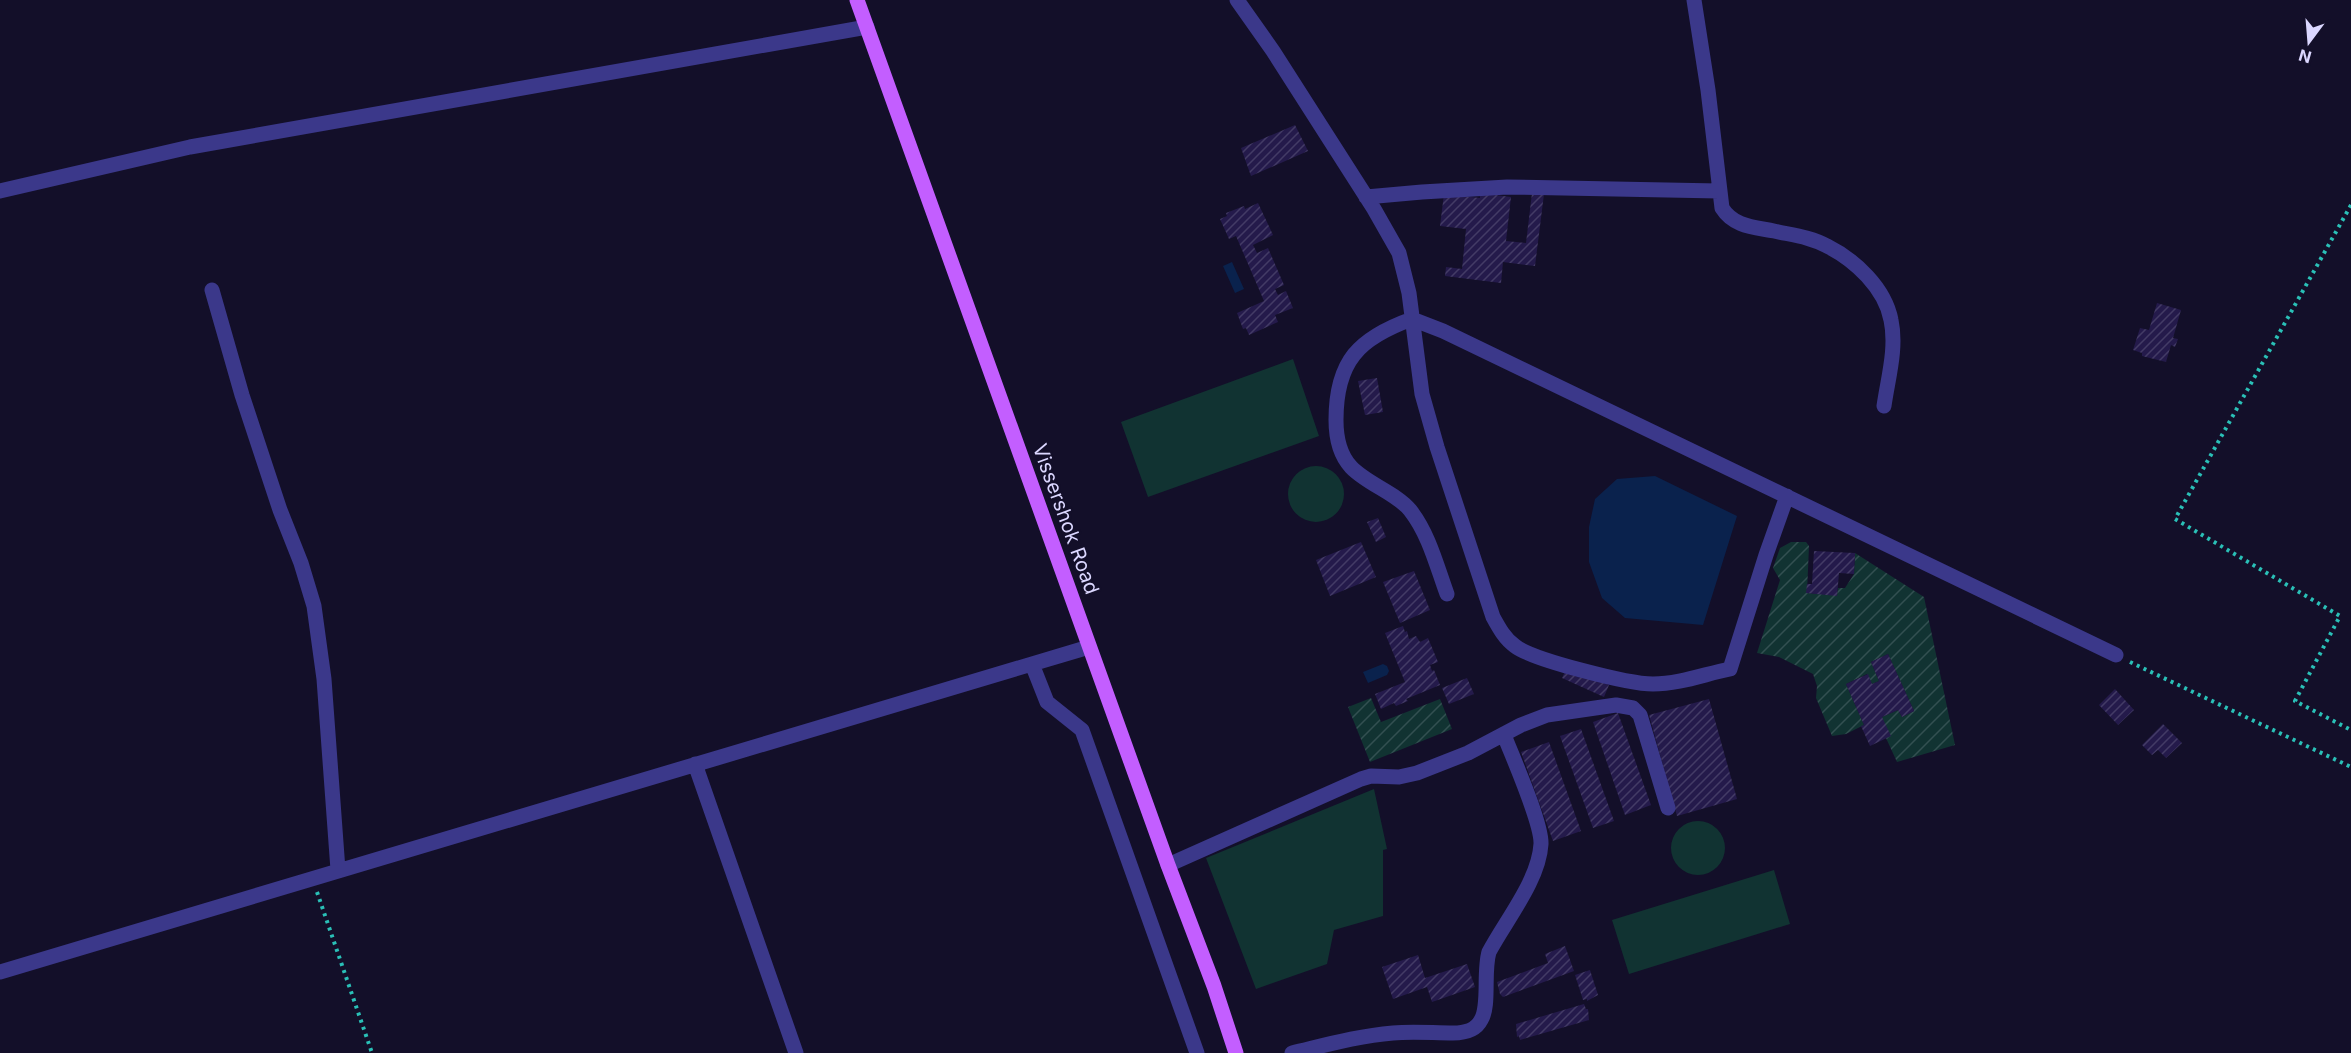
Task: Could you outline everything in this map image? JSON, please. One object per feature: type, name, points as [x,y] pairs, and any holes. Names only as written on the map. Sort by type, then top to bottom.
[{"type":"main road","name":"Vissershok Road","points":[[857,0],[1168,866],[1214,986],[1236,1053]]},
{"type":"street","points":[[1237,0],[1273,51],[1399,253],[1409,292],[1422,394],[1484,593],[1500,630],[1515,647],[1537,657],[1635,684],[1667,683],[1730,669],[1787,496]]},
{"type":"street","points":[[1694,0],[1708,90],[1722,208],[1732,219],[1744,226],[1800,237],[1826,245],[1858,267],[1872,280],[1891,318],[1893,342],[1884,406]]},
{"type":"street","points":[[0,191],[190,147],[867,27]]},
{"type":"street","points":[[1366,197],[1507,187],[1719,190]]},
{"type":"street","points":[[212,290],[276,500],[302,563],[314,606],[324,679],[338,870]]},
{"type":"street","points":[[1447,594],[1420,525],[1408,508],[1349,466],[1339,445],[1337,433],[1337,391],[1353,355],[1373,335],[1412,319],[1454,337],[2116,655]]},
{"type":"street","points":[[0,972],[1089,647]]},
{"type":"street","points":[[1032,664],[1047,702],[1082,730],[1197,1053]]},
{"type":"street","points":[[1168,866],[1361,779],[1371,776],[1399,777],[1417,773],[1468,753],[1521,725],[1547,715],[1616,705],[1633,708],[1640,715],[1668,808]]},
{"type":"street","points":[[1293,1053],[1353,1038],[1376,1035],[1458,1033],[1472,1029],[1480,1023],[1484,1014],[1486,964],[1489,952],[1534,872],[1541,843],[1533,812],[1504,735]]},
{"type":"street","points":[[695,764],[796,1053]]},
{"type":"path","points":[[2351,205],[2175,519],[2340,616],[2295,702],[2351,730]]},
{"type":"path","points":[[2116,655],[2351,767]]},
{"type":"path","points":[[313,878],[372,1053]]},
{"type":"green space","points":[[1293,359],[1319,436],[1148,497],[1121,422]]},
{"type":"green space","points":[[1316,466],[1327,468],[1336,474],[1342,483],[1344,494],[1342,505],[1336,514],[1327,520],[1316,522],[1305,520],[1296,514],[1290,505],[1288,494],[1290,483],[1296,474],[1305,468]]},
{"type":"green space","points":[[1791,542],[1806,542],[1809,546],[1807,593],[1837,595],[1838,588],[1845,588],[1854,574],[1855,553],[1924,597],[1955,745],[1897,762],[1886,738],[1882,717],[1898,710],[1902,717],[1914,711],[1888,654],[1871,662],[1879,681],[1872,684],[1867,674],[1846,684],[1864,725],[1846,734],[1832,736],[1816,698],[1817,686],[1813,674],[1779,657],[1757,653],[1780,580],[1773,568],[1780,548]]},
{"type":"green space","points":[[1371,698],[1381,722],[1440,699],[1452,729],[1370,762],[1348,707]]},
{"type":"green space","points":[[1374,789],[1387,849],[1383,850],[1383,916],[1334,930],[1327,964],[1256,989],[1206,858]]},
{"type":"green space","points":[[1693,821],[1703,821],[1717,829],[1723,838],[1725,848],[1723,858],[1717,867],[1703,875],[1693,875],[1676,863],[1671,853],[1671,843],[1683,826]]},
{"type":"green space","points":[[1774,870],[1790,924],[1629,974],[1612,920]]},
{"type":"water","points":[[1232,262],[1244,289],[1235,293],[1223,266]]},
{"type":"water","points":[[1655,476],[1737,516],[1703,625],[1625,618],[1602,598],[1589,562],[1589,527],[1595,499],[1617,479]]},
{"type":"water","points":[[1383,664],[1389,671],[1387,675],[1368,683],[1363,672]]},
{"type":"building","points":[[1295,125],[1308,151],[1251,176],[1241,148]]},
{"type":"building","points":[[1480,193],[1511,197],[1506,241],[1526,243],[1532,193],[1544,194],[1535,266],[1503,262],[1501,283],[1445,276],[1446,267],[1462,269],[1466,229],[1440,226],[1444,194],[1480,198]]},
{"type":"building","points":[[1258,203],[1273,235],[1253,245],[1257,253],[1268,248],[1284,285],[1275,289],[1278,295],[1286,291],[1293,308],[1275,315],[1278,322],[1249,335],[1246,328],[1243,329],[1237,313],[1264,301],[1236,236],[1229,239],[1220,219],[1227,216],[1226,213],[1244,206],[1245,209]]},
{"type":"building","points":[[2157,303],[2181,310],[2173,338],[2178,339],[2175,347],[2171,345],[2166,362],[2142,356],[2142,353],[2133,350],[2140,328],[2149,330]]},
{"type":"building","points":[[1377,378],[1383,412],[1365,415],[1358,381]]},
{"type":"building","points":[[1378,518],[1386,537],[1376,542],[1367,522]]},
{"type":"building","points":[[1361,542],[1376,577],[1330,596],[1316,560]]},
{"type":"building","points":[[1814,551],[1855,553],[1854,574],[1839,573],[1837,596],[1806,593],[1807,584],[1812,584]]},
{"type":"building","points":[[1414,571],[1430,610],[1400,623],[1383,582]]},
{"type":"building","points":[[1403,626],[1409,639],[1416,636],[1420,642],[1428,638],[1438,662],[1430,665],[1440,685],[1406,699],[1408,701],[1396,706],[1394,703],[1381,709],[1375,694],[1405,682],[1385,633]]},
{"type":"building","points":[[1888,654],[1914,711],[1902,717],[1898,710],[1882,717],[1891,736],[1870,746],[1861,726],[1864,725],[1846,684],[1868,674],[1872,684],[1879,681],[1871,662]]},
{"type":"building","points":[[1567,667],[1609,685],[1604,697],[1562,678]]},
{"type":"building","points":[[1467,678],[1474,694],[1449,704],[1442,688]]},
{"type":"building","points":[[2115,689],[2134,710],[2118,725],[2099,705]]},
{"type":"building","points":[[1709,699],[1737,799],[1677,816],[1649,715]]},
{"type":"building","points":[[1618,713],[1651,805],[1625,815],[1593,722]]},
{"type":"building","points":[[2163,724],[2182,743],[2166,758],[2158,750],[2152,755],[2142,745]]},
{"type":"building","points":[[1581,729],[1614,821],[1593,828],[1560,736]]},
{"type":"building","points":[[1549,742],[1581,831],[1553,841],[1521,752]]},
{"type":"building","points":[[1565,946],[1574,971],[1503,997],[1500,994],[1497,982],[1548,963],[1545,954]]},
{"type":"building","points":[[1418,955],[1425,978],[1467,964],[1475,987],[1432,1002],[1427,987],[1393,999],[1382,967]]},
{"type":"building","points":[[1590,970],[1598,995],[1587,1001],[1587,999],[1583,1000],[1575,975]]},
{"type":"building","points":[[1584,1004],[1588,1009],[1589,1020],[1520,1040],[1519,1036],[1517,1037],[1516,1024]]}]
